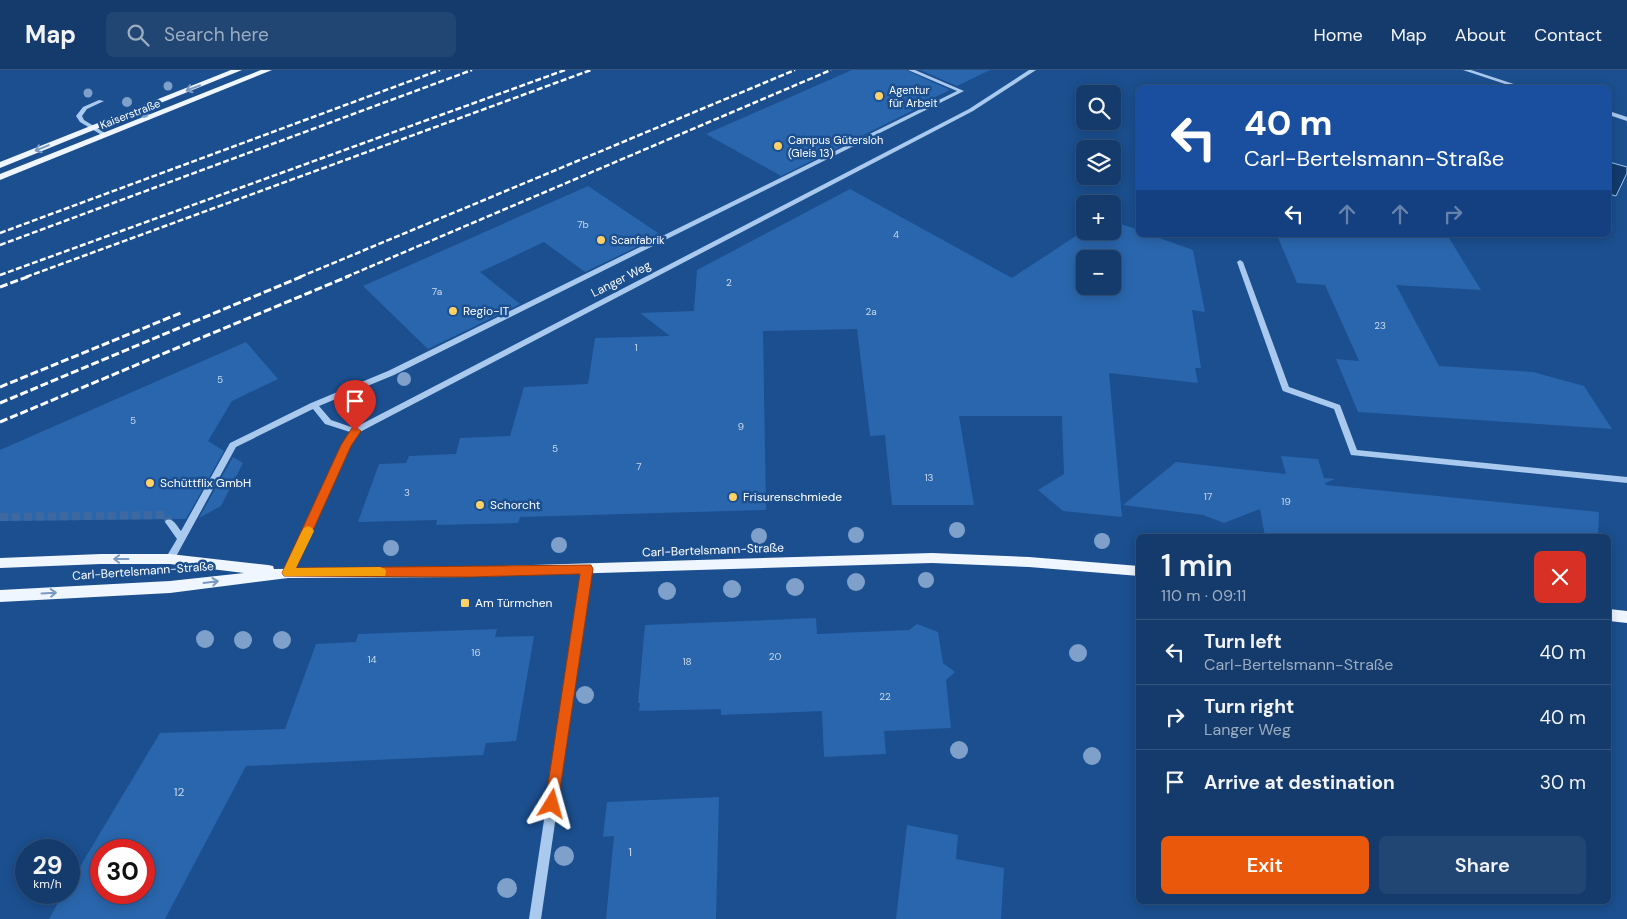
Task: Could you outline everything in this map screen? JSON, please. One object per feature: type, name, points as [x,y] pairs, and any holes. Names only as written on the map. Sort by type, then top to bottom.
[{"type":"main road","name":"Kaiserstraße","points":[[0,165],[238,70]]},
{"type":"main road","name":"Kaiserstraße","points":[[0,177],[268,70]]},
{"type":"main road","name":"Carl-Bertelsmann-Straße","points":[[0,596],[170,587],[288,573],[467,572],[932,558],[1029,562],[1136,571]]},
{"type":"main road","name":"Carl-Bertelsmann-Straße","points":[[0,563],[101,559],[170,559],[288,573]]},
{"type":"main road","points":[[1611,615],[1627,617]]},
{"type":"street","points":[[170,559],[233,445],[314,405],[391,373],[961,91],[911,70]]},
{"type":"street","name":"Langer Weg","points":[[355,431],[971,110],[1033,70]]},
{"type":"street","points":[[1466,70],[1514,85]]},
{"type":"street","points":[[101,101],[81,112],[79,116],[82,121],[105,135]]},
{"type":"street","points":[[1611,114],[1627,119]]},
{"type":"street","points":[[1240,262],[1286,389],[1337,408],[1354,453],[1627,480]]},
{"type":"street","points":[[288,573],[346,445],[355,431],[328,422],[314,405]]},
{"type":"street","points":[[169,522],[182,539]]},
{"type":"street","points":[[535,919],[587,569]]},
{"type":"water","points":[[1611,163],[1627,167],[1627,173],[1616,196],[1611,195]]},
{"type":"building","points":[[852,70],[906,70],[950,90],[933,98],[936,99],[781,176],[706,134]]},
{"type":"building","points":[[920,70],[990,70],[957,86]]},
{"type":"building","points":[[588,186],[661,235],[585,272],[544,242],[480,272],[520,304],[428,349],[363,286]]},
{"type":"building","points":[[850,189],[1012,278],[1076,236],[1076,240],[1121,240],[1121,224],[1136,229],[1136,237],[1157,237],[1193,250],[1205,312],[1192,310],[1201,368],[1195,368],[1198,383],[1109,373],[1122,517],[1063,511],[1038,490],[1064,474],[1062,416],[959,416],[974,505],[892,505],[885,435],[870,436],[857,329],[763,331],[766,510],[520,517],[518,523],[436,525],[437,520],[358,522],[379,464],[406,463],[409,456],[456,454],[460,438],[510,436],[524,387],[588,384],[595,338],[670,336],[640,313],[694,311],[697,270]]},
{"type":"building","points":[[1278,237],[1449,238],[1481,290],[1396,285],[1439,366],[1533,372],[1584,386],[1612,429],[1358,412],[1336,359],[1359,361],[1325,285],[1297,283]]},
{"type":"building","points":[[246,342],[278,379],[232,401],[208,441],[224,451],[186,519],[0,521],[0,450]]},
{"type":"building","points":[[1281,456],[1318,459],[1324,478],[1335,479],[1325,483],[1326,485],[1599,512],[1598,534],[1265,534],[1260,509],[1224,523],[1203,515],[1123,505],[1176,462],[1286,474]]},
{"type":"building","points":[[233,457],[243,463],[221,506],[199,518]]},
{"type":"building","points":[[816,618],[817,634],[909,630],[917,624],[938,632],[943,663],[955,672],[946,680],[951,728],[884,731],[886,754],[824,757],[822,711],[721,715],[721,709],[639,711],[640,703],[638,703],[645,625]]},
{"type":"building","points":[[497,629],[495,637],[534,636],[516,741],[486,743],[483,755],[246,766],[165,919],[49,919],[57,904],[80,904],[80,867],[90,850],[90,904],[155,904],[155,839],[97,839],[160,733],[285,729],[316,644],[356,642],[358,634]]},
{"type":"building","points":[[719,797],[716,919],[606,919],[614,836],[603,837],[607,802]]},
{"type":"building","points":[[907,825],[958,835],[956,859],[1004,868],[1001,919],[896,919]]},
{"type":"tunnel","points":[[0,517],[166,515],[169,522]]},
{"type":"railway","points":[[0,233],[440,70]]},
{"type":"railway","points":[[0,245],[472,70]]},
{"type":"railway","points":[[0,275],[565,70]]},
{"type":"railway","points":[[26,277],[591,70]]},
{"type":"railway","points":[[300,277],[795,70]]},
{"type":"railway","points":[[346,277],[831,70]]},
{"type":"railway","points":[[0,287],[30,276]]},
{"type":"railway","points":[[0,403],[303,276]]},
{"type":"railway","points":[[0,422],[349,276]]},
{"type":"railway","points":[[0,387],[183,312]]},
{"type":"slow traffic","points":[[308,531],[288,573],[380,572]]},
{"type":"place","name":"Agentur für Arbeit","points":[[879,96]]},
{"type":"place","name":"Campus Gütersloh (Gleis 13)","points":[[778,146]]},
{"type":"place","name":"Scanfabrik","points":[[601,240]]},
{"type":"place","name":"Regio-IT","points":[[453,311]]},
{"type":"place","name":"Schüttflix GmbH","points":[[150,483]]},
{"type":"place","name":"Frisurenschmiede","points":[[733,497]]},
{"type":"place","name":"Schorcht","points":[[480,505]]},
{"type":"place","name":"Am Türmchen","points":[[465,603]]},
{"type":"route","points":[[355,431],[346,445],[288,573],[587,569],[552,804]]}]
